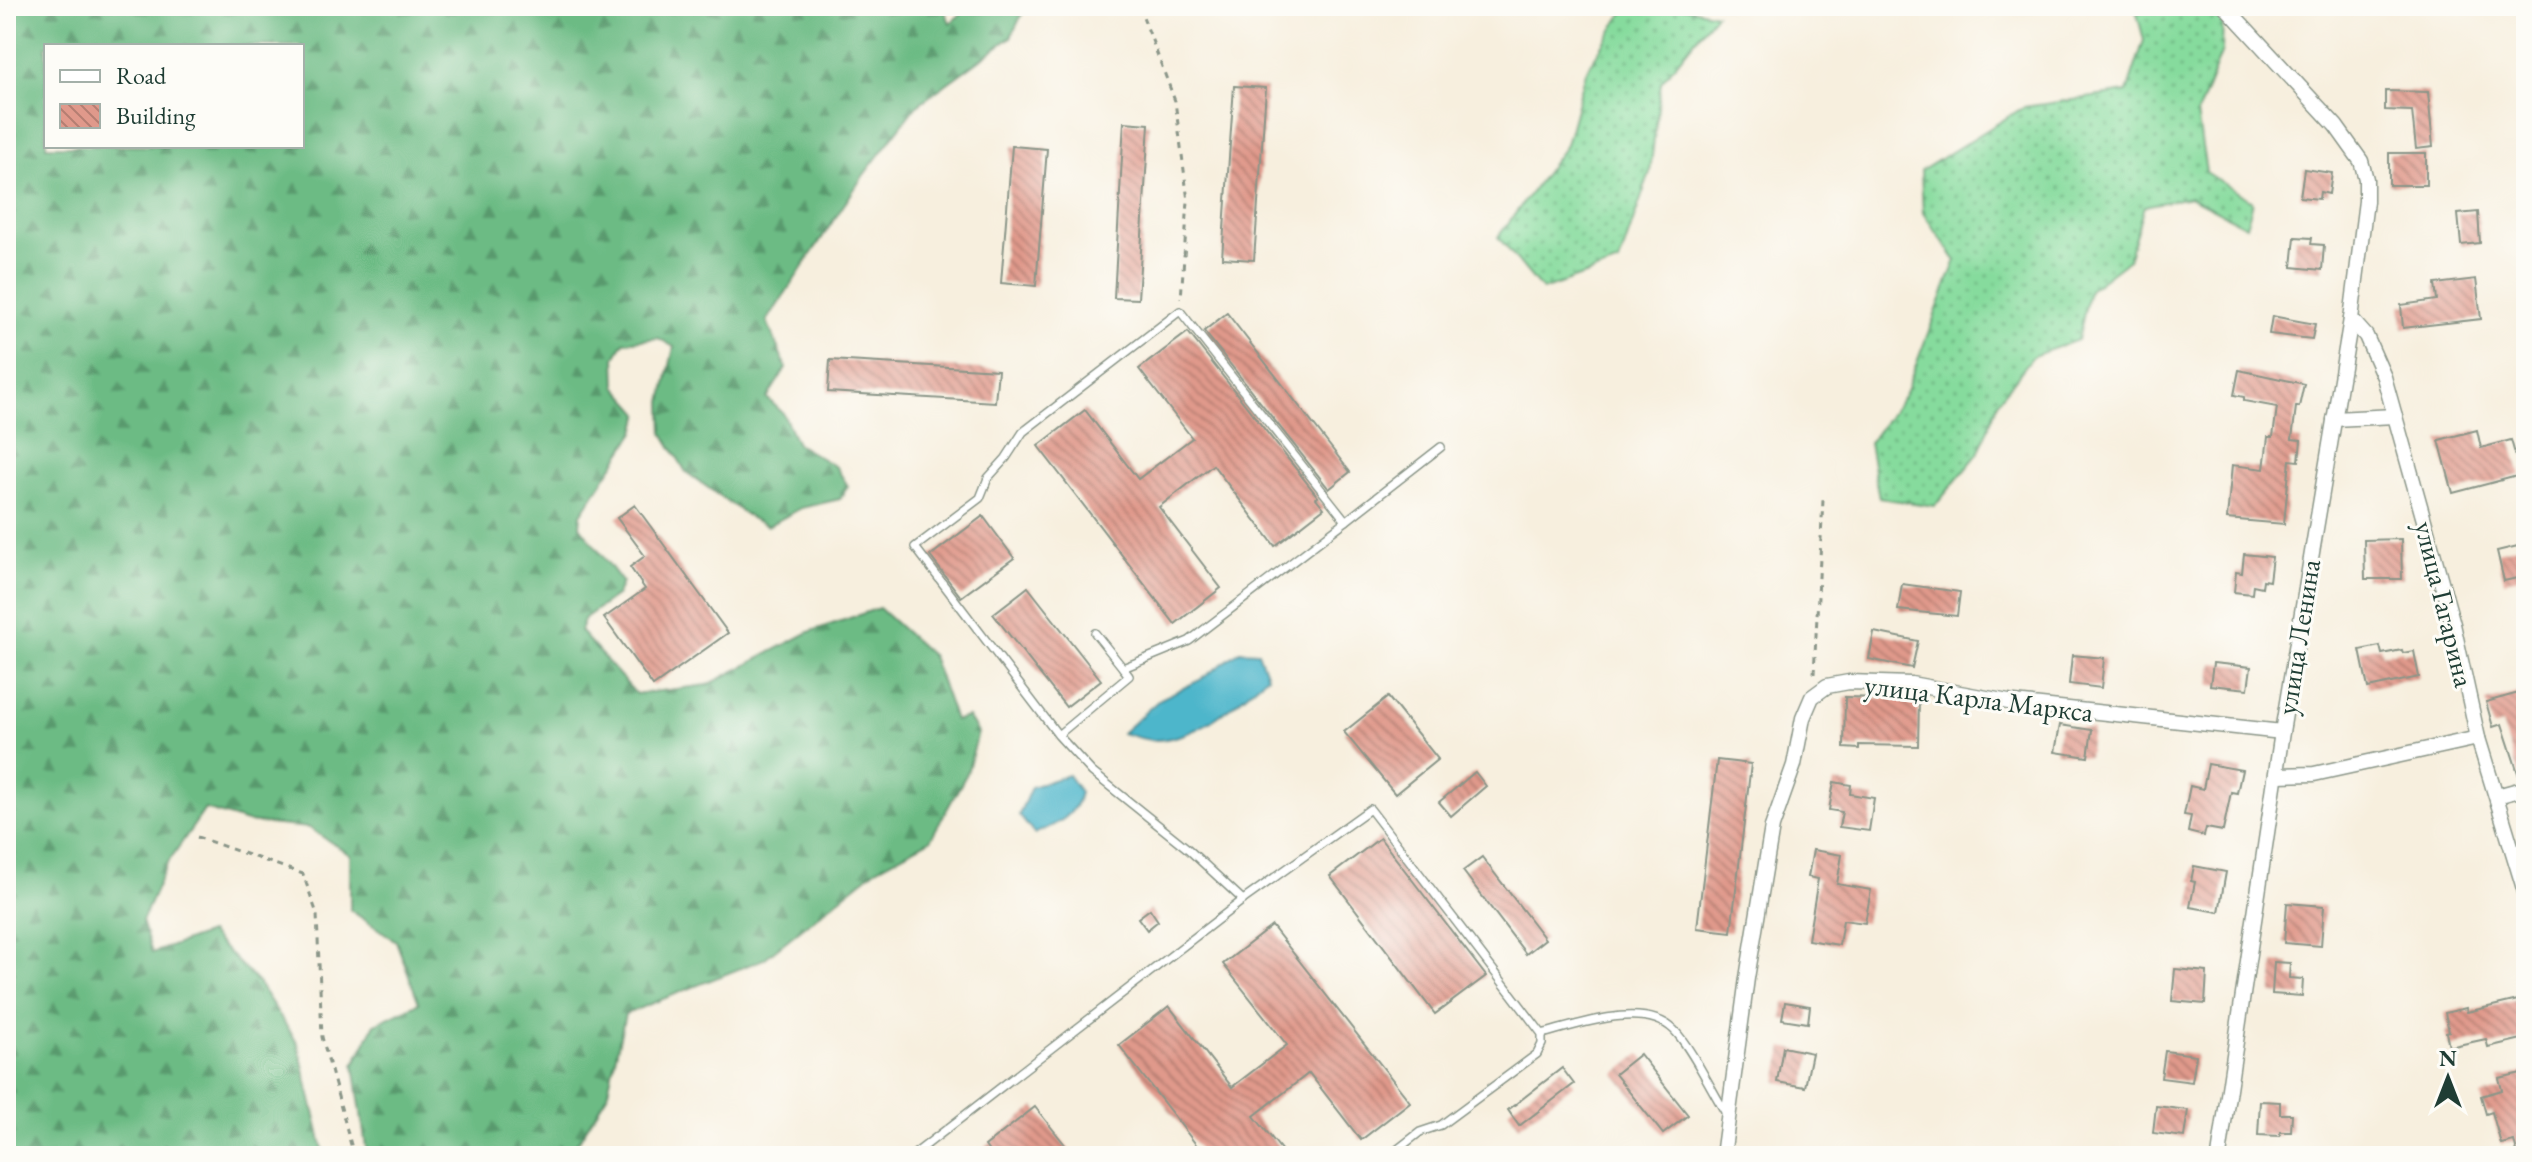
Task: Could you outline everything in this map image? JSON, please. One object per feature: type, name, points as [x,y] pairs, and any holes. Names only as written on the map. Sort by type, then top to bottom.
[{"type":"street","name":"улица Ленина","points":[[2219,1156],[2282,732],[2351,319],[2366,201],[2366,179],[2361,161],[2336,126],[2225,6]]},
{"type":"street","name":"улица Гагарина","points":[[2351,319],[2372,347],[2384,377],[2453,624],[2478,738],[2526,895]]},
{"type":"street","points":[[2334,419],[2395,416]]},
{"type":"street","name":"улица Карла Маркса","points":[[1812,697],[1827,686],[1849,682],[1911,684],[2014,703],[2282,732]]},
{"type":"street","points":[[1723,1156],[1747,978],[1772,827],[1794,765],[1803,718],[1812,697]]},
{"type":"street","points":[[2277,775],[2314,774],[2478,738]]},
{"type":"street","points":[[2497,796],[2526,788]]},
{"type":"lane","points":[[1243,900],[1188,849],[1092,772],[1058,735],[915,547],[980,498],[988,478],[1023,432],[1180,311],[1346,521]]},
{"type":"lane","points":[[1123,668],[1189,641],[1441,447]]},
{"type":"lane","points":[[1058,735],[1129,676],[1095,633]]},
{"type":"lane","points":[[912,1156],[1243,900],[1370,809],[1542,1034],[1542,1044],[1537,1054],[1441,1125],[1420,1132],[1389,1156]]},
{"type":"lane","points":[[1542,1034],[1603,1018],[1638,1016],[1658,1020],[1673,1029],[1729,1119]]},
{"type":"path","points":[[1139,6],[1175,101],[1188,201],[1180,311]]},
{"type":"path","points":[[1812,697],[1823,500]]},
{"type":"path","points":[[197,837],[303,874],[317,914],[322,1037],[354,1156]]},
{"type":"green space","points":[[6,6],[943,6],[950,23],[971,6],[1026,6],[1011,37],[916,106],[863,176],[767,321],[786,368],[767,398],[783,413],[797,444],[836,467],[848,486],[840,499],[801,508],[768,526],[752,519],[686,472],[663,433],[662,402],[674,347],[658,338],[624,342],[615,357],[616,386],[640,413],[635,432],[581,514],[580,526],[622,582],[617,595],[585,618],[580,631],[636,694],[708,685],[809,632],[879,608],[932,656],[955,720],[968,717],[978,733],[967,773],[930,840],[876,869],[764,959],[625,1014],[607,1095],[569,1156],[6,1156]],"holes":[[[205,809],[247,822],[309,828],[350,855],[350,910],[396,941],[419,1003],[375,1024],[354,1065],[367,1154],[324,1154],[298,1044],[259,984],[209,933],[152,953],[142,921],[167,864]]]},
{"type":"green space","points":[[1627,6],[1677,6],[1716,14],[1661,82],[1650,172],[1619,263],[1542,290],[1498,237],[1566,145],[1586,72]]},
{"type":"green space","points":[[2135,6],[2214,6],[2223,16],[2222,51],[2197,114],[2206,172],[2253,202],[2246,226],[2190,197],[2144,206],[2128,260],[2089,290],[2078,340],[2033,356],[1999,400],[1978,454],[1935,506],[1879,498],[1869,443],[1904,396],[1956,260],[1923,213],[1921,171],[2024,107],[2127,92],[2144,40]]},
{"type":"water","points":[[1240,651],[1258,652],[1267,676],[1215,718],[1186,734],[1170,738],[1149,740],[1122,733],[1160,699],[1200,680]]},
{"type":"water","points":[[1068,775],[1080,792],[1074,808],[1057,823],[1034,834],[1019,815],[1031,787]]},
{"type":"building","points":[[1234,86],[1266,88],[1254,260],[1222,258]]},
{"type":"building","points":[[2385,91],[2428,92],[2433,147],[2416,149],[2412,111],[2385,110]]},
{"type":"building","points":[[1124,122],[1149,124],[1138,299],[1114,298]]},
{"type":"building","points":[[1012,146],[1047,149],[1036,286],[1001,283]]},
{"type":"building","points":[[2389,153],[2426,153],[2426,185],[2389,185]]},
{"type":"building","points":[[2304,169],[2332,173],[2329,194],[2320,192],[2319,199],[2300,197]]},
{"type":"building","points":[[2478,212],[2480,243],[2461,245],[2458,214]]},
{"type":"building","points":[[2295,237],[2312,238],[2311,244],[2324,245],[2322,270],[2292,267]]},
{"type":"building","points":[[2476,279],[2481,319],[2403,328],[2401,305],[2437,300],[2435,284]]},
{"type":"building","points":[[1227,313],[1350,472],[1329,489],[1204,331]]},
{"type":"building","points":[[2272,316],[2315,324],[2312,339],[2269,334]]},
{"type":"building","points":[[1188,332],[1324,508],[1275,546],[1213,465],[1159,507],[1221,588],[1175,624],[1038,446],[1085,410],[1138,479],[1192,438],[1139,369]]},
{"type":"building","points":[[830,360],[998,370],[995,402],[828,392]]},
{"type":"building","points":[[2239,370],[2304,384],[2299,407],[2296,407],[2292,439],[2301,440],[2299,461],[2290,460],[2284,524],[2227,519],[2232,465],[2264,469],[2268,437],[2273,437],[2277,407],[2244,401],[2244,397],[2234,395]]},
{"type":"building","points":[[2477,430],[2481,448],[2511,440],[2521,475],[2453,493],[2439,440]]},
{"type":"building","points":[[635,505],[728,633],[653,686],[604,618],[645,589],[630,567],[645,556],[617,518]]},
{"type":"building","points":[[983,516],[1014,558],[961,597],[930,556]]},
{"type":"building","points":[[2401,539],[2402,579],[2365,579],[2364,540]]},
{"type":"building","points":[[2526,544],[2526,576],[2504,581],[2497,551]]},
{"type":"building","points":[[2244,554],[2272,557],[2269,581],[2263,580],[2262,587],[2253,585],[2252,594],[2234,592],[2236,572],[2242,573]]},
{"type":"building","points":[[1902,584],[1960,592],[1957,616],[1898,610]]},
{"type":"building","points":[[1028,587],[1101,680],[1066,707],[993,614]]},
{"type":"building","points":[[1874,632],[1918,641],[1912,668],[1869,659]]},
{"type":"building","points":[[2380,646],[2382,654],[2414,651],[2419,677],[2368,688],[2360,650]]},
{"type":"building","points":[[2072,655],[2104,658],[2101,688],[2069,684]]},
{"type":"building","points":[[2213,663],[2251,667],[2248,689],[2210,685]]},
{"type":"building","points":[[2526,691],[2526,778],[2520,779],[2502,724],[2493,727],[2486,702]]},
{"type":"building","points":[[1388,697],[1438,759],[1395,794],[1344,732]]},
{"type":"building","points":[[1845,697],[1919,699],[1918,746],[1859,745],[1859,749],[1844,748]]},
{"type":"building","points":[[2060,725],[2092,730],[2088,757],[2055,752]]},
{"type":"building","points":[[1717,760],[1751,764],[1731,932],[1697,928]]},
{"type":"building","points":[[2208,764],[2242,770],[2237,793],[2231,792],[2223,831],[2206,828],[2204,836],[2188,832],[2191,816],[2184,815],[2190,786],[2203,789]]},
{"type":"building","points":[[1475,772],[1486,786],[1451,816],[1439,802]]},
{"type":"building","points":[[1834,782],[1851,785],[1850,794],[1874,798],[1869,831],[1839,827],[1842,812],[1829,810]]},
{"type":"building","points":[[1380,838],[1486,976],[1435,1014],[1330,876]]},
{"type":"building","points":[[1813,850],[1842,855],[1837,884],[1871,890],[1865,923],[1843,920],[1839,945],[1808,940],[1818,879],[1808,877]]},
{"type":"building","points":[[1482,857],[1545,939],[1526,954],[1463,871]]},
{"type":"building","points":[[2194,866],[2226,872],[2219,912],[2190,907],[2195,882],[2191,881]]},
{"type":"building","points":[[2287,903],[2324,906],[2321,946],[2284,943]]},
{"type":"building","points":[[1150,909],[1158,921],[1147,930],[1138,918]]},
{"type":"building","points":[[1272,926],[1410,1102],[1361,1140],[1309,1073],[1254,1116],[1286,1156],[1205,1156],[1119,1045],[1169,1006],[1232,1087],[1287,1045],[1223,964]]},
{"type":"building","points":[[2274,962],[2290,963],[2289,978],[2303,979],[2302,996],[2272,994]]},
{"type":"building","points":[[2175,969],[2207,972],[2205,1004],[2172,1001]]},
{"type":"building","points":[[2518,1000],[2526,1038],[2488,1047],[2486,1039],[2449,1047],[2445,1013],[2466,1008],[2467,1012]]},
{"type":"building","points":[[1785,1002],[1810,1006],[1808,1023],[1782,1019]]},
{"type":"building","points":[[1783,1047],[1812,1053],[1805,1087],[1777,1082]]},
{"type":"building","points":[[2165,1051],[2196,1055],[2192,1082],[2161,1078]]},
{"type":"building","points":[[1640,1054],[1688,1115],[1663,1134],[1615,1074]]},
{"type":"building","points":[[1562,1068],[1574,1084],[1519,1126],[1508,1110]]},
{"type":"building","points":[[2526,1072],[2526,1156],[2518,1156],[2514,1141],[2501,1144],[2492,1112],[2486,1114],[2481,1096],[2502,1090],[2499,1078]]},
{"type":"building","points":[[2260,1101],[2280,1102],[2280,1114],[2292,1114],[2291,1132],[2280,1132],[2280,1136],[2258,1135]]},
{"type":"building","points":[[2156,1106],[2188,1110],[2184,1137],[2153,1133]]},
{"type":"building","points":[[1035,1107],[1074,1156],[992,1156],[985,1146]]}]
